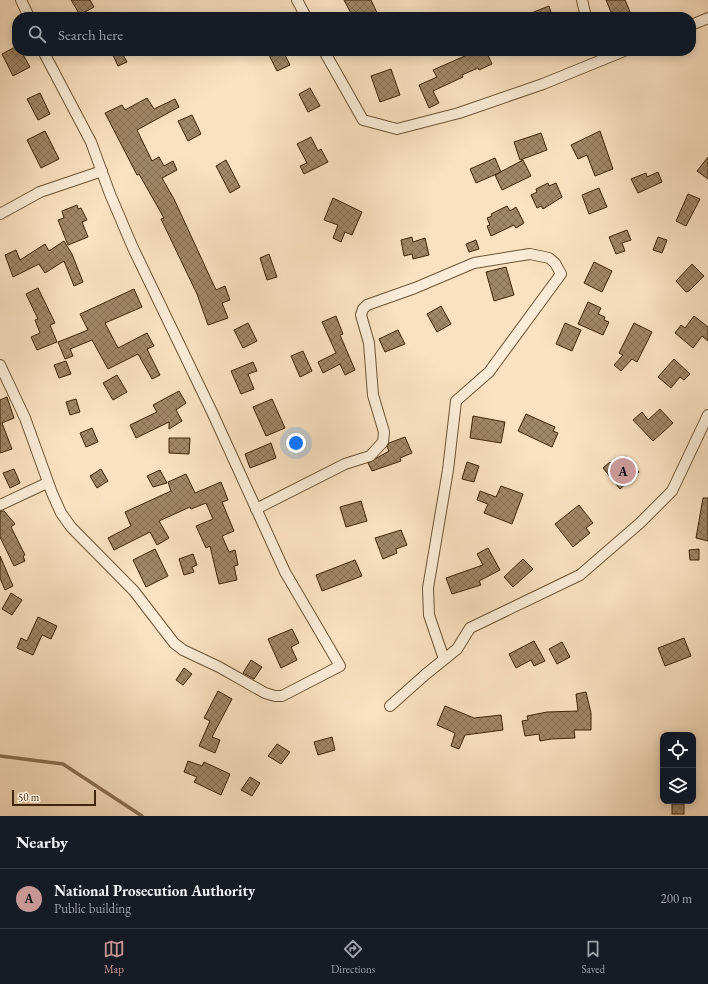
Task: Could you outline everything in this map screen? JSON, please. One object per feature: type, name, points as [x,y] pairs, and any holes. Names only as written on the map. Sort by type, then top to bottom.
[{"type":"street","points":[[21,0],[27,12]]},
{"type":"street","points":[[297,0],[303,12]]},
{"type":"street","points":[[582,0],[585,12]]},
{"type":"street","points":[[696,23],[708,18]]},
{"type":"street","points":[[0,365],[25,418],[47,483],[61,514],[71,527],[134,591],[174,643],[183,650],[219,667],[265,692],[276,696],[282,696],[340,666],[285,572],[212,412],[133,248],[110,194],[91,142],[46,56]]},
{"type":"street","points":[[327,56],[363,120],[397,129],[459,113],[543,84],[600,56]]},
{"type":"street","points":[[0,214],[40,192],[102,171]]},
{"type":"street","points":[[256,509],[345,464],[370,456],[383,442],[384,432],[373,395],[369,343],[361,315],[367,306],[474,263],[530,254],[542,255],[555,263],[560,274],[520,332],[489,372],[456,401],[448,470],[428,588],[429,615],[444,659]]},
{"type":"street","points":[[390,706],[457,649],[470,628],[580,575],[640,523],[672,490],[708,415]]},
{"type":"street","points":[[0,505],[47,483]]},
{"type":"building","points":[[71,0],[90,0],[94,7],[85,12],[78,12]]},
{"type":"building","points":[[344,0],[371,0],[377,12],[350,12]]},
{"type":"building","points":[[606,0],[625,0],[630,12],[611,12]]},
{"type":"building","points":[[549,6],[551,12],[534,12]]},
{"type":"building","points":[[12,49],[12,56],[24,56],[30,67],[13,76],[2,54]]},
{"type":"building","points":[[113,56],[124,56],[127,62],[118,66]]},
{"type":"building","points":[[270,56],[286,56],[290,65],[277,71]]},
{"type":"building","points":[[465,56],[488,56],[492,64],[462,75],[463,77],[433,91],[439,103],[429,108],[419,85],[437,77],[433,70]]},
{"type":"building","points":[[391,69],[400,95],[380,102],[371,76]]},
{"type":"building","points":[[310,88],[320,106],[308,112],[299,94]]},
{"type":"building","points":[[40,93],[50,114],[38,120],[27,99]]},
{"type":"building","points":[[147,98],[154,109],[175,99],[179,107],[137,130],[152,161],[159,157],[164,166],[173,161],[177,170],[162,178],[174,199],[216,290],[225,286],[230,300],[222,303],[228,318],[208,325],[197,294],[161,219],[164,218],[139,174],[137,175],[105,113],[122,105],[125,110]]},
{"type":"building","points":[[192,115],[201,134],[188,141],[178,121]]},
{"type":"building","points":[[45,131],[59,159],[41,168],[27,140]]},
{"type":"building","points":[[600,131],[613,169],[595,176],[587,155],[578,159],[571,145]]},
{"type":"building","points":[[541,133],[547,150],[520,160],[514,142]]},
{"type":"building","points":[[311,137],[318,151],[321,149],[328,162],[304,174],[300,166],[307,163],[297,144]]},
{"type":"building","points":[[708,157],[708,179],[697,171]]},
{"type":"building","points":[[495,158],[501,172],[476,183],[470,169]]},
{"type":"building","points":[[226,160],[240,187],[230,193],[216,166]]},
{"type":"building","points":[[523,160],[531,176],[502,190],[495,175]]},
{"type":"building","points":[[658,172],[662,182],[638,193],[631,179],[646,173],[647,177]]},
{"type":"building","points":[[548,183],[549,186],[556,183],[562,197],[543,209],[541,206],[537,208],[531,195],[537,192],[536,189]]},
{"type":"building","points":[[599,188],[607,207],[589,214],[582,195]]},
{"type":"building","points":[[688,194],[700,199],[686,226],[676,221]]},
{"type":"building","points":[[333,198],[362,212],[352,235],[345,232],[341,242],[333,238],[338,225],[324,220]]},
{"type":"building","points":[[77,205],[78,209],[81,208],[87,220],[82,222],[88,237],[68,245],[58,220],[64,218],[62,211]]},
{"type":"building","points":[[507,206],[510,211],[516,207],[524,223],[516,228],[514,225],[491,236],[487,226],[490,225],[487,218],[492,216],[491,214]]},
{"type":"building","points":[[627,230],[631,240],[622,243],[625,251],[616,254],[609,237]]},
{"type":"building","points":[[412,237],[413,242],[425,238],[429,255],[413,259],[412,254],[404,256],[401,240]]},
{"type":"building","points":[[658,237],[667,240],[662,253],[653,250]]},
{"type":"building","points":[[476,240],[479,249],[469,252],[466,244]]},
{"type":"building","points":[[64,241],[72,254],[83,282],[74,286],[64,261],[45,273],[39,264],[13,277],[5,255],[16,250],[20,260],[45,244],[49,251]]},
{"type":"building","points":[[269,254],[277,277],[267,280],[260,258]]},
{"type":"building","points":[[594,262],[612,271],[602,292],[584,283]]},
{"type":"building","points":[[692,264],[704,276],[689,291],[686,292],[676,281]]},
{"type":"building","points":[[506,267],[514,295],[494,301],[486,272]]},
{"type":"building","points":[[38,288],[55,323],[50,325],[57,342],[37,350],[31,337],[40,333],[35,320],[38,319],[26,294]]},
{"type":"building","points":[[134,289],[142,307],[105,323],[118,348],[147,333],[154,346],[147,349],[160,375],[152,379],[138,354],[108,369],[92,340],[70,349],[73,356],[65,359],[58,342],[88,330],[80,314]]},
{"type":"building","points":[[588,302],[601,308],[598,314],[605,317],[604,320],[609,322],[603,335],[578,324]]},
{"type":"building","points":[[441,306],[451,324],[437,332],[427,314]]},
{"type":"building","points":[[336,316],[343,334],[340,335],[355,370],[345,375],[340,364],[323,373],[318,362],[336,353],[322,322]]},
{"type":"building","points":[[694,316],[708,327],[708,341],[702,336],[693,348],[675,333],[681,325],[685,328]]},
{"type":"building","points":[[248,323],[257,341],[243,348],[234,330]]},
{"type":"building","points":[[565,323],[581,330],[572,351],[556,344]]},
{"type":"building","points":[[634,323],[652,332],[637,362],[632,359],[621,371],[614,365],[623,355],[619,353]]},
{"type":"building","points":[[398,330],[405,344],[385,352],[379,339]]},
{"type":"building","points":[[303,351],[312,371],[300,377],[291,356]]},
{"type":"building","points":[[674,359],[690,374],[684,380],[680,377],[671,388],[658,377]]},
{"type":"building","points":[[66,361],[71,374],[59,378],[54,365]]},
{"type":"building","points":[[253,362],[257,371],[248,374],[254,389],[241,394],[231,371]]},
{"type":"building","points":[[117,375],[127,392],[113,400],[103,383]]},
{"type":"building","points":[[179,391],[186,403],[176,410],[182,421],[169,429],[169,422],[136,438],[130,425],[157,412],[153,405]]},
{"type":"building","points":[[7,397],[14,418],[2,423],[12,449],[0,453],[0,400]]},
{"type":"building","points":[[76,399],[80,412],[70,415],[66,402]]},
{"type":"building","points":[[272,399],[285,428],[266,436],[253,407]]},
{"type":"building","points":[[660,409],[673,423],[653,441],[633,420],[642,412],[648,420]]},
{"type":"building","points":[[526,414],[555,427],[553,431],[558,433],[552,447],[518,431]]},
{"type":"building","points":[[473,416],[505,422],[501,443],[470,438]]},
{"type":"building","points":[[92,428],[98,442],[86,447],[80,433]]},
{"type":"building","points":[[405,437],[412,453],[400,458],[401,461],[372,471],[368,463],[389,451],[387,447],[389,443]]},
{"type":"building","points":[[169,438],[190,438],[189,454],[169,453]]},
{"type":"building","points":[[271,443],[276,458],[250,468],[245,454]]},
{"type":"building","points":[[626,456],[639,472],[620,489],[603,468],[610,462],[614,466]]},
{"type":"building","points":[[467,462],[479,466],[474,482],[462,479]]},
{"type":"building","points":[[14,469],[20,483],[10,488],[3,473]]},
{"type":"building","points":[[101,469],[108,481],[97,488],[90,476]]},
{"type":"building","points":[[160,470],[167,483],[153,487],[147,476]]},
{"type":"building","points":[[186,474],[195,493],[221,482],[228,500],[222,502],[234,531],[222,536],[229,552],[235,550],[238,565],[234,566],[237,580],[219,584],[210,546],[206,548],[196,526],[213,519],[206,503],[191,509],[190,507],[159,521],[169,538],[157,545],[150,532],[114,550],[108,538],[131,526],[125,512],[171,491],[168,482]]},
{"type":"building","points":[[501,486],[523,494],[512,524],[484,513],[488,504],[477,500],[480,491],[496,497]]},
{"type":"building","points":[[703,498],[708,498],[708,541],[696,538]]},
{"type":"building","points":[[361,501],[367,521],[346,527],[340,507]]},
{"type":"building","points":[[579,505],[593,523],[586,528],[590,533],[573,547],[555,524]]},
{"type":"building","points":[[0,511],[4,511],[15,524],[11,527],[25,555],[23,556],[25,561],[14,566],[0,537]]},
{"type":"building","points":[[401,530],[407,545],[396,549],[397,553],[383,559],[375,538]]},
{"type":"building","points":[[488,548],[500,570],[479,581],[481,585],[452,594],[446,578],[483,565],[477,554]]},
{"type":"building","points":[[155,549],[168,576],[146,587],[133,560]]},
{"type":"building","points":[[699,549],[699,560],[690,560],[689,550]]},
{"type":"building","points":[[193,554],[197,565],[192,567],[194,572],[184,575],[179,559]]},
{"type":"building","points":[[0,556],[13,586],[5,590],[0,578]]},
{"type":"building","points":[[523,559],[533,569],[513,587],[504,577]]},
{"type":"building","points":[[355,560],[362,576],[322,591],[316,575]]},
{"type":"building","points":[[11,593],[22,600],[12,615],[2,609]]},
{"type":"building","points":[[38,617],[57,626],[51,639],[42,635],[33,655],[17,648],[21,638],[27,641]]},
{"type":"building","points":[[292,629],[299,643],[291,647],[297,660],[281,668],[268,639]]},
{"type":"building","points":[[684,638],[691,656],[665,666],[658,648]]},
{"type":"building","points":[[534,641],[545,661],[534,666],[531,660],[516,668],[509,654]]},
{"type":"building","points":[[562,642],[570,657],[557,664],[549,649]]},
{"type":"building","points":[[251,660],[262,667],[254,679],[243,673]]},
{"type":"building","points":[[184,668],[192,674],[183,685],[176,680]]},
{"type":"building","points":[[218,691],[232,699],[212,737],[220,740],[215,753],[199,746],[210,721],[204,718]]},
{"type":"building","points":[[586,692],[591,713],[591,730],[574,730],[575,738],[540,741],[539,734],[525,736],[522,721],[528,720],[527,716],[547,712],[578,711],[576,694]]},
{"type":"building","points":[[445,706],[474,718],[501,715],[503,730],[465,735],[459,749],[451,746],[455,733],[437,725]]},
{"type":"building","points":[[332,737],[335,750],[318,755],[314,742]]},
{"type":"building","points":[[277,744],[290,752],[281,764],[268,756]]},
{"type":"building","points":[[188,761],[202,766],[204,762],[230,774],[221,795],[194,782],[197,777],[184,772]]},
{"type":"building","points":[[250,777],[260,783],[252,796],[241,790]]},
{"type":"building","points":[[672,804],[684,804],[684,814],[672,814]]},
{"type":"waterway","points":[[0,756],[63,764],[142,816]]},
{"type":"place","name":"National Prosecution Authority","points":[[623,471]]}]
